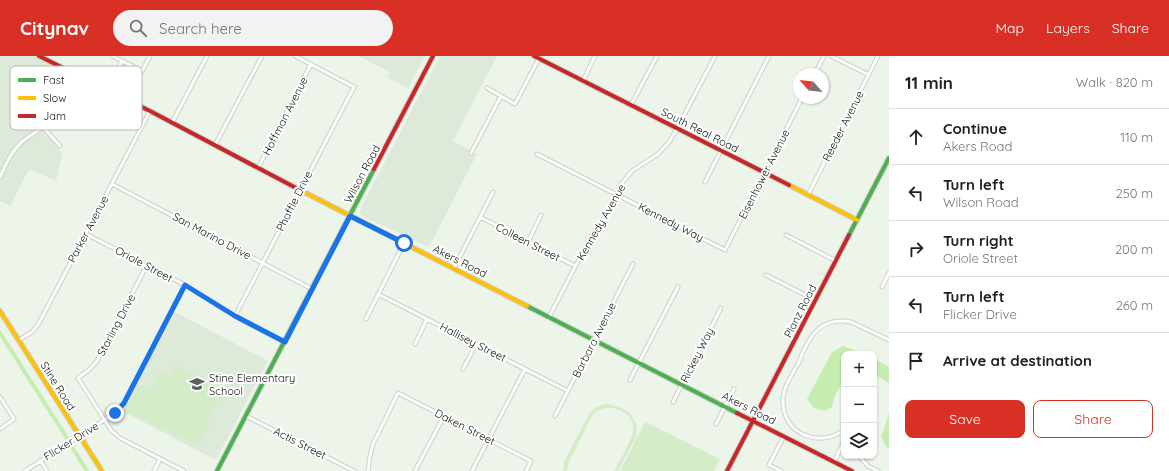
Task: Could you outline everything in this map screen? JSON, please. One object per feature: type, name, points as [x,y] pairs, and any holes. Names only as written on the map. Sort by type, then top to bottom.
[{"type":"street","name":"Akers Road","points":[[39,56],[58,66]]},
{"type":"street","points":[[48,61],[51,56]]},
{"type":"street","points":[[112,56],[132,66]]},
{"type":"street","points":[[142,71],[150,56]]},
{"type":"street","points":[[172,123],[207,56]]},
{"type":"street","points":[[215,145],[262,56]]},
{"type":"street","points":[[295,56],[312,64]]},
{"type":"street","name":"Wilson Road","points":[[217,471],[433,56]]},
{"type":"street","name":"South Real Road","points":[[534,56],[857,220]]},
{"type":"street","points":[[583,81],[596,56]]},
{"type":"street","points":[[631,106],[657,56]]},
{"type":"street","name":"Kennedy Avenue","points":[[549,317],[590,238],[602,221],[616,194],[627,177],[638,167],[661,151],[669,142],[714,56]]},
{"type":"street","points":[[705,182],[769,56]]},
{"type":"street","points":[[818,68],[824,56]]},
{"type":"street","points":[[832,56],[869,75]]},
{"type":"street","name":"Reeder Avenue","points":[[808,195],[878,56]]},
{"type":"street","points":[[487,88],[515,104],[539,58]]},
{"type":"street","points":[[119,66],[122,61]]},
{"type":"street","name":"Phaffle Drive","points":[[235,316],[354,86],[312,64]]},
{"type":"street","name":"Hoffman Avenue","points":[[258,168],[312,64]]},
{"type":"street","points":[[472,153],[500,96]]},
{"type":"street","name":"Eisenhower Avenue","points":[[725,250],[799,104]]},
{"type":"street","name":"Akers Road","points":[[142,107],[350,216],[852,471]]},
{"type":"street","name":"Parker Avenue","points":[[142,126],[150,111]]},
{"type":"street","points":[[0,177],[16,148],[39,130]]},
{"type":"street","points":[[46,130],[60,146]]},
{"type":"street","name":"Parker Avenue","points":[[19,340],[32,332],[39,323],[140,130]]},
{"type":"street","name":"Kennedy Way","points":[[537,154],[725,250]]},
{"type":"street","name":"Planz Road","points":[[727,471],[889,158]]},
{"type":"street","name":"San Marino Drive","points":[[112,184],[312,289]]},
{"type":"street","points":[[454,268],[493,192]]},
{"type":"street","points":[[528,242],[541,215]]},
{"type":"street","name":"Colleen Street","points":[[480,217],[575,266]]},
{"type":"street","name":"Oriole Street","points":[[86,234],[185,285],[235,316],[285,342]]},
{"type":"street","points":[[786,235],[836,261]]},
{"type":"street","points":[[366,319],[404,243]]},
{"type":"street","name":"Barbara Avenue","points":[[555,416],[633,264]]},
{"type":"street","name":"Starling Drive","points":[[104,420],[78,378],[90,369],[97,361],[147,265]]},
{"type":"street","points":[[882,287],[889,273]]},
{"type":"street","points":[[766,275],[815,300]]},
{"type":"street","name":"Flicker Drive","points":[[25,471],[115,413],[124,403],[185,285]]},
{"type":"street","points":[[630,380],[678,286]]},
{"type":"street","name":"Hallisey Street","points":[[378,294],[568,391]]},
{"type":"street","name":"Rickey Way","points":[[673,402],[721,308]]},
{"type":"street","name":"Stine Road","points":[[0,311],[102,471]]},
{"type":"street","points":[[415,344],[428,319]]},
{"type":"street","points":[[841,432],[826,438],[808,437],[797,431],[788,422],[782,404],[783,393],[803,350],[814,332],[822,325],[834,321],[845,320],[851,322],[889,340]]},
{"type":"street","points":[[463,369],[476,344]]},
{"type":"street","points":[[472,471],[525,369]]},
{"type":"street","points":[[716,424],[734,389]]},
{"type":"street","name":"Daken Street","points":[[368,471],[373,444],[398,393],[531,461],[526,471]]},
{"type":"street","points":[[0,397],[14,419],[0,429]]},
{"type":"street","name":"Actis Street","points":[[246,416],[354,471]]},
{"type":"street","points":[[416,471],[444,416]]},
{"type":"street","points":[[104,420],[111,430],[120,438],[184,471]]},
{"type":"street","points":[[781,471],[769,465],[784,436]]},
{"type":"street","points":[[834,462],[841,447]]},
{"type":"street","points":[[154,471],[160,459]]},
{"type":"street","points":[[862,459],[868,466],[878,471]]},
{"type":"street","points":[[40,460],[47,471]]},
{"type":"shaded area","points":[[0,56],[42,56],[53,66],[10,66],[10,130],[47,130],[62,154],[56,181],[29,169],[10,206],[0,201]]},
{"type":"shaded area","points":[[358,56],[425,56],[408,88],[388,78],[390,72]]},
{"type":"shaded area","points":[[440,56],[497,56],[453,141],[477,154],[429,247],[362,216],[360,210]]},
{"type":"shaded area","name":"Stine Elementary School","points":[[175,312],[268,361],[216,460],[122,411]]},
{"type":"shaded area","points":[[843,346],[856,351],[841,351],[841,385],[836,393],[832,407],[825,411],[814,408],[807,399],[832,352]]},
{"type":"shaded area","points":[[877,361],[889,367],[889,383],[877,376]]},
{"type":"shaded area","points":[[176,366],[217,386],[218,393],[230,391],[233,393],[215,404],[205,421],[210,424],[199,446],[124,412],[140,385],[150,390],[160,370],[170,375]]},
{"type":"shaded area","points":[[605,404],[618,407],[629,413],[636,424],[636,437],[618,471],[614,471],[630,440],[633,431],[633,424],[625,413],[611,408],[597,411],[592,416],[568,464],[567,471],[563,471],[564,462],[589,414],[595,408]]},
{"type":"shaded area","points":[[889,412],[889,449],[886,447],[881,436]]},
{"type":"shaded area","points":[[645,422],[720,459],[714,471],[620,471]]},
{"type":"waterway","points":[[0,333],[67,438]]},
{"type":"waterway","points":[[72,447],[87,471]]},
{"type":"traffic: fast","points":[[849,235],[889,158]]},
{"type":"traffic: fast","points":[[217,471],[374,169]]},
{"type":"traffic: fast","points":[[527,306],[737,413]]},
{"type":"traffic: slow","points":[[789,185],[857,220]]},
{"type":"traffic: slow","points":[[298,189],[527,306]]},
{"type":"traffic: slow","points":[[0,311],[102,471]]},
{"type":"traffic: jam","points":[[39,56],[59,66]]},
{"type":"traffic: jam","points":[[374,169],[433,56]]},
{"type":"traffic: jam","points":[[534,56],[789,185]]},
{"type":"traffic: jam","points":[[142,107],[298,189]]},
{"type":"traffic: jam","points":[[727,471],[849,235]]},
{"type":"traffic: jam","points":[[737,413],[852,471]]},
{"type":"place","name":"Stine Elementary School","points":[[197,384]]},
{"type":"route","points":[[115,413],[124,403],[185,285],[235,316],[285,342],[350,216],[404,243]]}]
